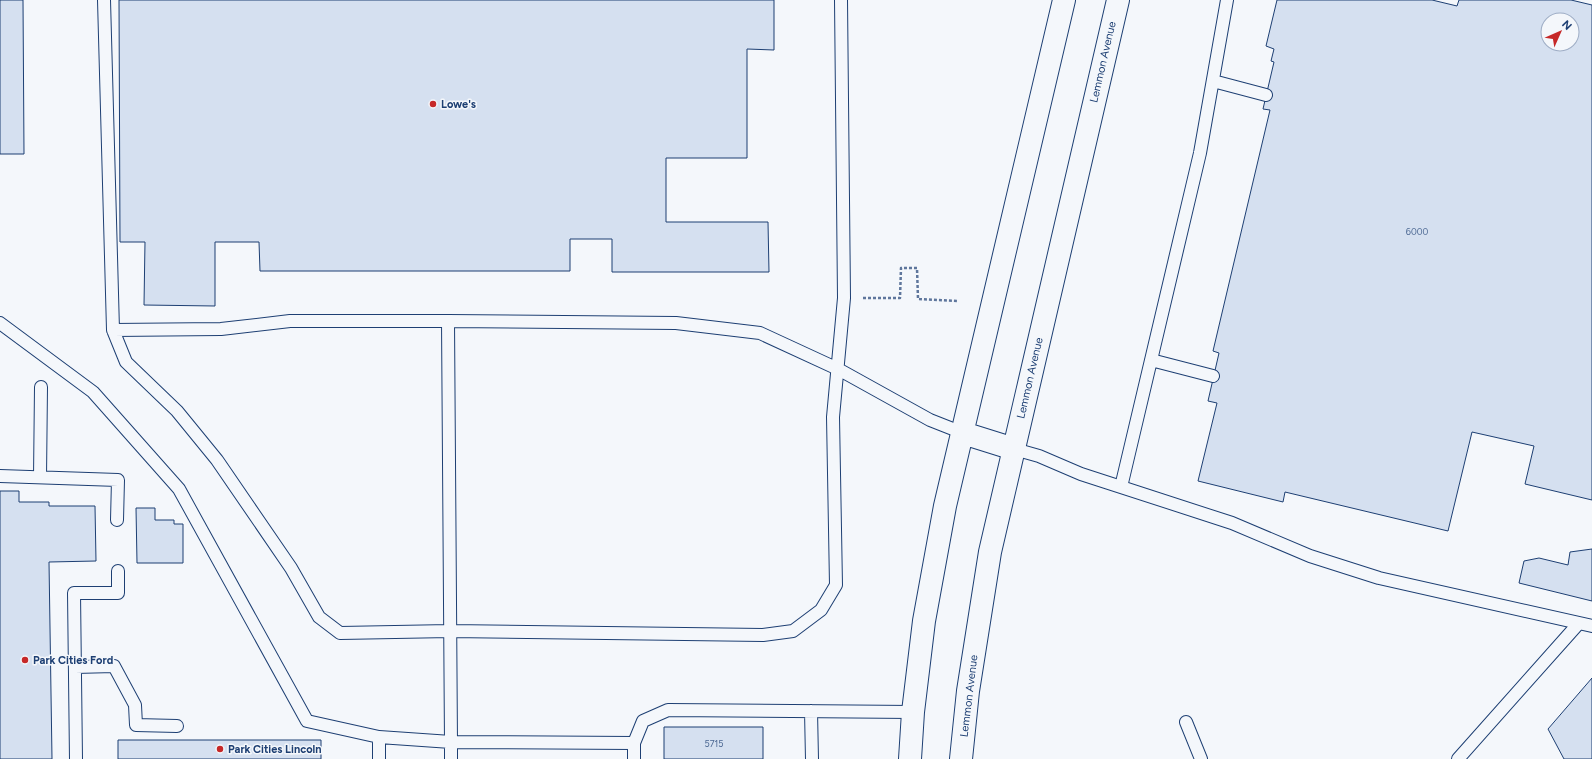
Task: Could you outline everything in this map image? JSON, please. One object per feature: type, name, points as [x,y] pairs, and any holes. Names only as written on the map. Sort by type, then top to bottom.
[{"type":"main road","points":[[910,759],[913,712],[924,621],[945,506],[1064,0]]},
{"type":"main road","name":"Lemmon Avenue","points":[[961,759],[968,691],[990,552],[1118,0]]},
{"type":"main road","points":[[963,433],[1014,449]]},
{"type":"lane","points":[[104,0],[113,330],[126,362],[177,411],[217,460],[291,568],[319,617],[340,633],[450,631],[708,635],[763,635],[793,631],[821,610],[836,585],[833,417],[844,298],[841,0]]},
{"type":"lane","points":[[1121,486],[1200,153],[1227,0]]},
{"type":"lane","points":[[1213,81],[1266,95]]},
{"type":"lane","points":[[113,330],[221,329],[290,321],[448,321],[676,323],[760,333],[838,369],[930,420],[963,433]]},
{"type":"lane","points":[[448,321],[451,759]]},
{"type":"lane","points":[[0,323],[93,392],[179,489],[307,721],[379,738],[451,742],[634,743]]},
{"type":"lane","points":[[1151,360],[1213,376]]},
{"type":"lane","points":[[40,477],[41,387]]},
{"type":"lane","points":[[1014,449],[1039,456],[1081,474],[1232,523],[1310,556],[1379,578],[1444,594],[1592,626]]},
{"type":"lane","points":[[0,476],[118,480],[117,520]]},
{"type":"lane","points":[[76,759],[74,592],[118,593],[118,572]]},
{"type":"lane","points":[[1458,759],[1579,623]]},
{"type":"lane","points":[[75,667],[114,666],[135,705],[136,725],[177,726]]},
{"type":"lane","points":[[634,759],[634,743],[643,721],[668,710],[913,712]]},
{"type":"lane","points":[[811,711],[812,759]]},
{"type":"lane","points":[[1186,722],[1201,759]]},
{"type":"lane","points":[[379,738],[379,759]]},
{"type":"path","points":[[844,298],[900,298],[901,268],[917,268],[918,298],[957,301]]},
{"type":"building","points":[[0,0],[23,0],[24,154],[0,154]]},
{"type":"building","name":"Lowe's","points":[[119,0],[774,0],[774,50],[747,49],[747,158],[666,158],[666,222],[768,222],[769,272],[612,272],[612,239],[570,239],[570,271],[260,271],[259,242],[215,242],[215,306],[144,305],[145,242],[120,242]]},
{"type":"building","points":[[1277,0],[1432,0],[1457,6],[1459,0],[1571,0],[1592,5],[1592,500],[1525,484],[1534,446],[1472,432],[1448,531],[1285,492],[1283,502],[1198,481],[1217,403],[1208,401],[1219,353],[1213,351],[1270,110],[1263,109],[1274,62],[1271,61],[1274,49],[1266,46]]},
{"type":"building","name":"Park Cities Ford","points":[[0,491],[19,491],[19,502],[49,502],[49,506],[95,506],[96,561],[49,562],[52,759],[0,759]]},
{"type":"building","points":[[136,508],[155,508],[155,520],[174,520],[174,524],[183,524],[183,563],[137,563]]},
{"type":"building","points":[[1592,549],[1592,601],[1519,583],[1524,561],[1539,558],[1568,565],[1570,552]]},
{"type":"building","points":[[1592,678],[1592,759],[1564,759],[1548,729]]},
{"type":"building","points":[[664,727],[763,727],[763,759],[664,759]]},
{"type":"building","name":"Park Cities Lincoln","points":[[118,740],[321,740],[321,759],[118,759]]},
{"type":"place","name":"Lowe's","points":[[433,104]]},
{"type":"place","name":"Park Cities Ford","points":[[25,660]]},
{"type":"place","name":"Park Cities Lincoln","points":[[220,749]]}]
